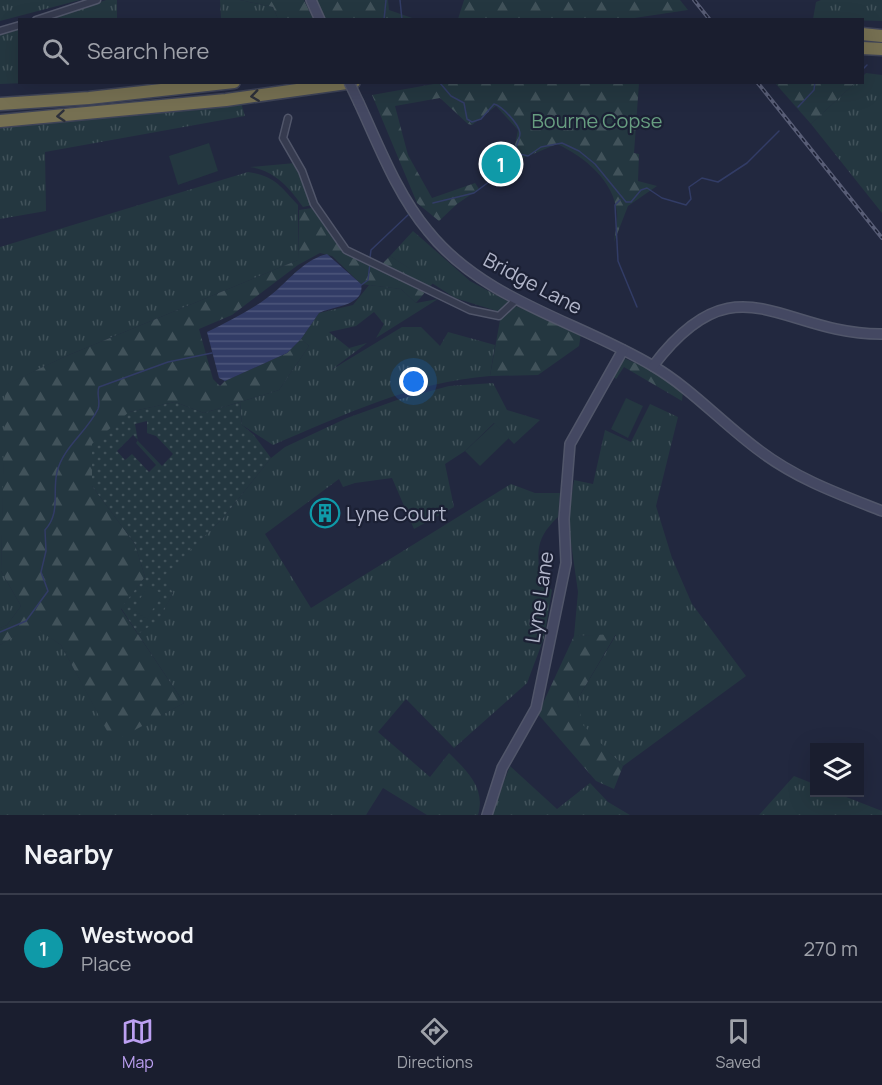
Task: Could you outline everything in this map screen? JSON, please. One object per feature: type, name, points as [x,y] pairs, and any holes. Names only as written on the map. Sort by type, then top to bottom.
[{"type":"highway","points":[[864,34],[882,36]]},
{"type":"highway","points":[[864,48],[882,50]]},
{"type":"highway","points":[[0,104],[89,98],[216,84]]},
{"type":"highway","points":[[0,121],[215,101],[339,84]]},
{"type":"street","points":[[42,18],[97,0]]},
{"type":"street","points":[[311,0],[319,18]]},
{"type":"street","points":[[0,31],[18,26]]},
{"type":"street","name":"Bridge Lane","points":[[351,84],[405,198],[429,233],[467,269],[517,299],[653,366],[780,465],[820,487],[882,511]]},
{"type":"street","points":[[288,117],[283,138],[302,171],[314,204],[346,250],[470,310],[499,315],[517,299]]},
{"type":"street","points":[[653,366],[675,338],[692,324],[712,313],[731,308],[762,308],[843,330],[882,334]]},
{"type":"street","name":"Lyne Lane","points":[[487,815],[502,768],[536,708],[567,563],[564,519],[570,444],[623,350]]},
{"type":"green space","points":[[0,0],[80,0],[0,21]]},
{"type":"green space","points":[[106,0],[117,0],[117,18],[53,18]]},
{"type":"green space","points":[[220,0],[240,0],[273,7],[278,18],[221,18]]},
{"type":"green space","points":[[240,0],[304,0],[313,18],[278,18],[273,7]]},
{"type":"green space","points":[[315,0],[388,0],[389,10],[412,18],[324,18]]},
{"type":"green space","points":[[464,0],[680,0],[688,10],[634,18],[458,18]]},
{"type":"green space","points":[[821,0],[882,0],[882,21],[864,20],[864,18],[813,18],[816,2]]},
{"type":"green space","points":[[18,29],[18,83],[0,84],[0,35]]},
{"type":"green space","points":[[866,73],[882,75],[882,213],[811,124],[854,84],[864,84]]},
{"type":"green space","name":"Bourne Copse","points":[[434,84],[639,84],[634,153],[639,154],[638,181],[657,186],[628,206],[614,242],[617,213],[610,191],[596,171],[567,149],[557,144],[521,159],[514,150],[518,130],[496,106],[472,125],[468,124],[440,98],[395,106],[408,155],[432,198],[475,183],[479,189],[457,204],[439,221],[417,203],[372,95]]},
{"type":"green space","points":[[776,84],[854,84],[811,124]]},
{"type":"green space","points":[[241,103],[245,116],[45,152],[46,211],[0,219],[0,128]]},
{"type":"green space","points":[[209,143],[218,171],[178,185],[169,156]]},
{"type":"green space","points":[[295,163],[312,205],[303,207],[281,181],[267,172],[250,167]]},
{"type":"green space","points":[[248,172],[271,179],[298,205],[298,260],[64,357],[6,385],[1,571],[21,606],[7,625],[0,628],[0,247]]},
{"type":"green space","points":[[312,208],[342,250],[383,263],[390,256],[433,283],[416,303],[401,289],[361,284],[332,256],[320,253],[298,265],[232,315],[199,329],[213,379],[220,386],[225,381],[287,353],[301,339],[309,346],[279,390],[204,413],[175,402],[129,412],[92,486],[135,544],[145,577],[121,609],[184,703],[113,742],[61,645],[32,626],[0,645],[0,628],[7,625],[21,606],[1,571],[5,385],[64,357],[298,260],[299,210]]},
{"type":"green space","points":[[413,231],[470,281],[509,302],[500,312],[455,298],[390,256]]},
{"type":"green space","points":[[369,285],[401,289],[416,303],[438,299],[376,338],[384,324],[374,312],[356,326],[329,332],[349,348],[367,343],[331,370],[402,327],[421,327],[440,346],[448,332],[495,345],[490,376],[433,385],[379,401],[273,445],[242,425],[240,402],[279,390],[309,346],[301,339],[319,313],[353,305]]},
{"type":"green space","points":[[516,306],[581,334],[579,346],[538,375],[490,376],[500,320]]},
{"type":"green space","points":[[626,359],[652,370],[683,391],[682,401],[624,367],[616,379],[613,376]]},
{"type":"green space","points":[[493,383],[507,410],[540,420],[514,444],[494,423],[465,451],[445,464],[454,507],[414,529],[392,478],[343,487],[339,479],[265,534],[311,608],[511,484],[535,493],[560,493],[558,517],[545,531],[540,545],[538,560],[540,580],[552,590],[544,638],[527,683],[454,748],[406,699],[378,732],[430,777],[449,753],[468,773],[477,788],[480,805],[478,815],[427,815],[383,788],[366,815],[0,815],[0,645],[32,625],[61,645],[113,741],[184,703],[138,634],[159,619],[173,593],[162,577],[223,518],[271,458],[285,447],[347,418],[397,400],[449,386]]},
{"type":"green space","points":[[626,398],[643,406],[628,438],[611,429]]},
{"type":"green space","points":[[175,402],[204,413],[240,402],[242,425],[253,434],[271,458],[223,518],[163,577],[173,593],[159,620],[138,634],[121,608],[145,577],[135,544],[92,486],[92,444],[129,412]],"holes":[[[147,421],[147,433],[156,436],[173,454],[162,466],[138,440],[135,424]],[[133,435],[138,440],[136,443],[156,465],[149,472],[132,454],[125,460],[117,451]]]},
{"type":"green space","points":[[650,404],[678,417],[656,506],[672,558],[692,604],[746,676],[623,766],[582,725],[577,700],[616,635],[574,636],[578,592],[568,522],[574,480],[593,484],[605,430],[631,442]]},
{"type":"green space","points":[[495,423],[509,438],[480,466],[465,451]]},
{"type":"green space","points":[[148,586],[162,594],[147,619],[133,610]]},
{"type":"green space","points":[[616,634],[577,700],[583,725],[623,766],[614,789],[596,781],[538,714],[574,636]]},
{"type":"green space","points":[[510,766],[557,809],[590,783],[608,802],[630,815],[491,815]]},
{"type":"green space","points":[[794,776],[810,782],[810,797],[846,797],[882,811],[882,815],[759,815]]},
{"type":"water","points":[[327,254],[361,284],[358,297],[347,304],[319,313],[301,339],[287,353],[225,381],[219,378],[207,332],[270,296],[307,264]]},
{"type":"waterway","points":[[384,18],[386,0]]},
{"type":"waterway","points":[[400,0],[402,18]]},
{"type":"waterway","points":[[864,68],[867,65]]},
{"type":"waterway","points":[[441,84],[451,96],[464,103],[467,119],[472,122],[481,119],[494,104],[505,112],[519,129],[520,137],[516,147],[520,154]]},
{"type":"waterway","points":[[798,107],[814,90],[815,84]]},
{"type":"waterway","points":[[520,154],[528,156],[541,147],[562,143],[579,151],[595,164],[626,202],[631,202],[641,190],[647,188],[662,198],[686,205],[691,199],[689,187],[702,178],[718,182],[747,163],[779,131]]},
{"type":"waterway","points":[[433,203],[474,193],[509,167],[519,155]]},
{"type":"waterway","points":[[620,200],[615,205],[618,261],[637,307]]},
{"type":"waterway","points":[[370,258],[371,250],[408,215]]},
{"type":"waterway","points":[[360,286],[368,280],[370,263]]},
{"type":"waterway","points":[[0,632],[26,621],[48,591],[41,572],[46,551],[45,530],[55,510],[57,472],[64,455],[98,409],[99,387],[168,362],[212,353]]},
{"type":"railway","points":[[694,0],[708,18]]},
{"type":"railway","points":[[759,84],[882,238]]},
{"type":"place","name":"Westwood","points":[[501,164]]},
{"type":"place","name":"Lyne Court","points":[[325,513]]}]
